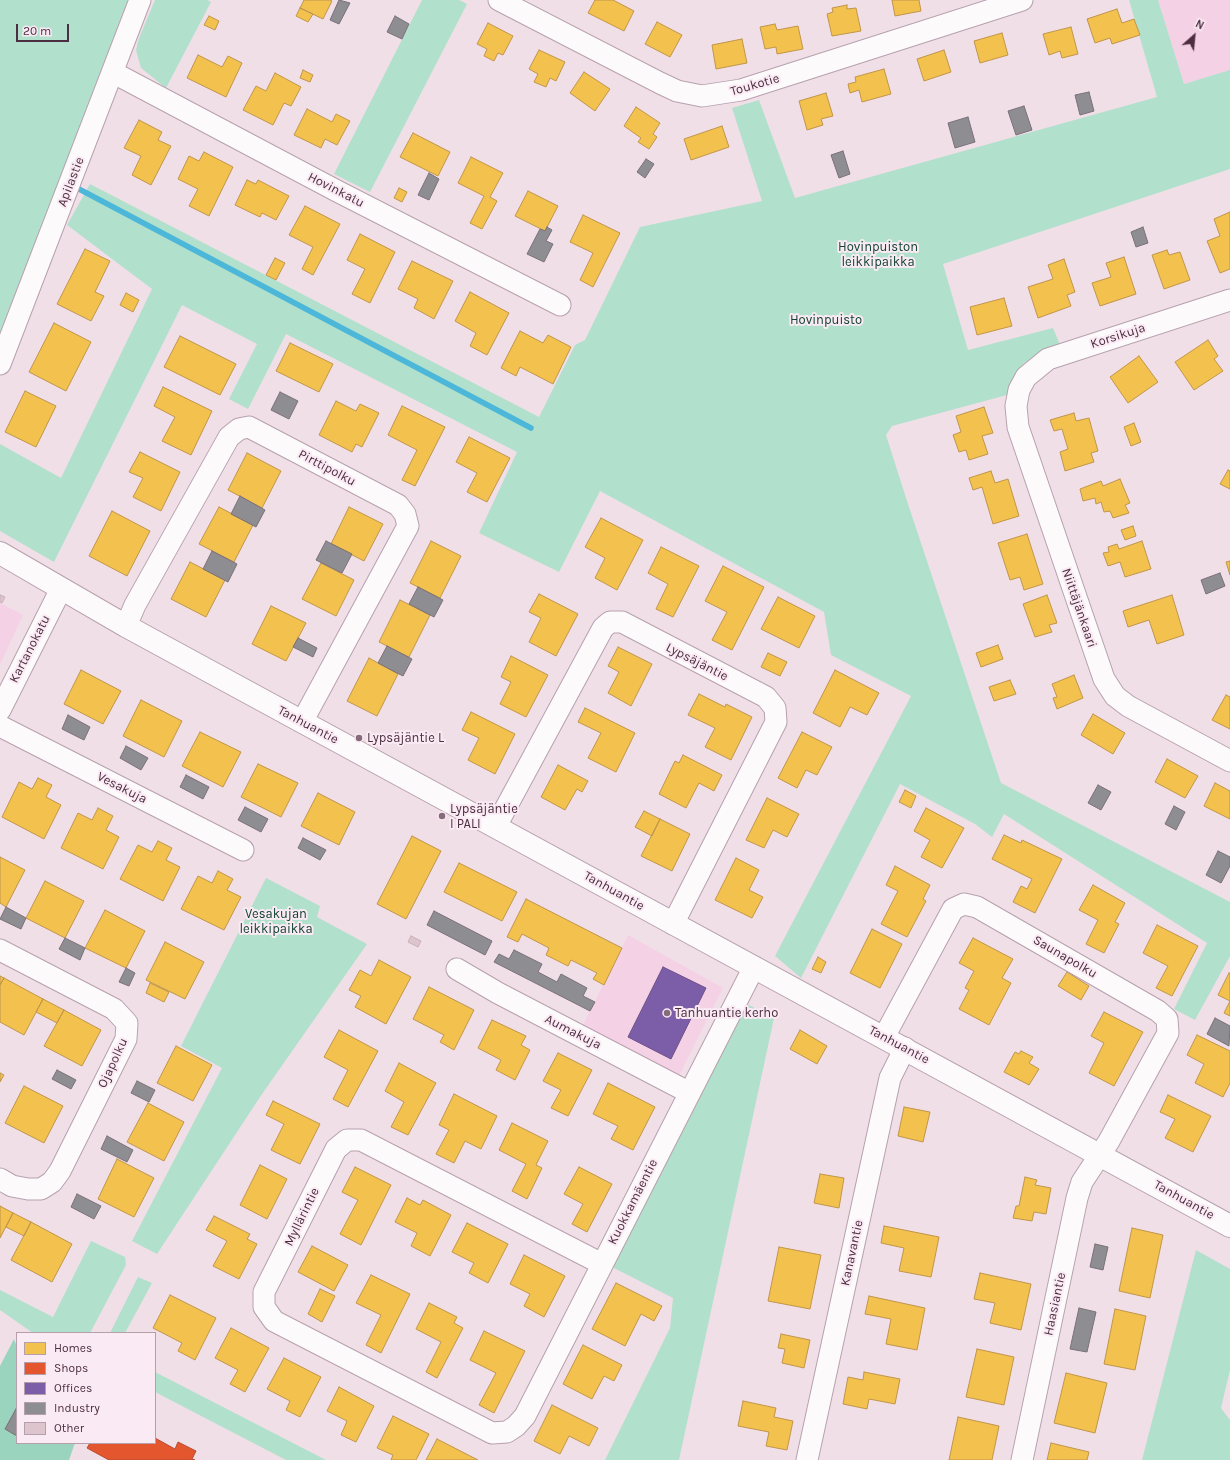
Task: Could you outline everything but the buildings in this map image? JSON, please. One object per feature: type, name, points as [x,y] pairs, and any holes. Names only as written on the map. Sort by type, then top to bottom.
[{"type":"street","name":"Apilastie","points":[[0,364],[114,73],[140,0]]},
{"type":"street","name":"Toukotie","points":[[499,0],[660,83],[677,91],[702,96],[740,90],[1022,0]]},
{"type":"street","name":"Hovinkatu","points":[[114,73],[337,191],[560,305]]},
{"type":"street","name":"Korsikuja","points":[[1019,390],[1026,377],[1032,370],[1042,362],[1055,356],[1230,300]]},
{"type":"street","name":"Niittäjänkaari","points":[[1019,390],[1016,406],[1018,427],[1104,679],[1115,696],[1128,706],[1230,761]]},
{"type":"street","name":"Pirttipolku","points":[[126,626],[135,605],[229,437],[239,428],[249,427],[398,505],[405,514],[408,526],[302,722]]},
{"type":"street","name":"Tanhuantie","points":[[0,553],[126,626],[905,1048],[1230,1226]]},
{"type":"street","name":"Kartanokatu","points":[[0,710],[60,588]]},
{"type":"street","name":"Lypsäjäntie","points":[[496,826],[603,628],[610,622],[622,622],[766,697],[775,708],[776,722],[674,924]]},
{"type":"street","name":"Vesakuja","points":[[0,726],[243,850]]},
{"type":"street","name":"Saunapolku","points":[[884,1037],[953,909],[964,904],[977,907],[1158,1011],[1167,1019],[1168,1033],[1100,1154]]},
{"type":"street","name":"Ojapolku","points":[[0,950],[114,1009],[127,1023],[126,1039],[60,1171],[52,1182],[41,1190],[12,1186],[0,1179]]},
{"type":"street","name":"Kuokkamäentie","points":[[507,1432],[516,1426],[525,1416],[754,967]]},
{"type":"street","name":"Aumakuja","points":[[457,969],[498,993],[690,1093]]},
{"type":"street","name":"Kanavantie","points":[[807,1460],[890,1078],[905,1048]]},
{"type":"street","name":"Myllärintie","points":[[507,1432],[492,1433],[274,1321],[264,1307],[264,1292],[336,1149],[347,1140],[361,1140],[602,1264]]},
{"type":"street","name":"Haasiantie","points":[[1022,1460],[1077,1198],[1082,1182],[1100,1154]]},
{"type":"shaded area","points":[[1158,0],[1230,0],[1230,70],[1184,84]]},
{"type":"shaded area","points":[[0,603],[23,615],[0,665]]},
{"type":"shaded area","points":[[628,935],[723,988],[679,1076],[583,1025]]},
{"type":"green space","points":[[0,0],[128,0],[0,335]]},
{"type":"green space","points":[[155,0],[207,0],[211,2],[166,88],[141,68],[136,50],[139,38]]},
{"type":"green space","points":[[422,0],[459,0],[467,4],[370,192],[334,174]]},
{"type":"green space","points":[[1129,0],[1158,0],[1184,84],[1230,70],[1230,169],[943,264],[968,350],[1053,328],[1060,345],[1032,358],[1023,364],[1007,395],[892,426],[886,435],[1001,783],[1230,902],[1230,956],[1195,1020],[1174,1009],[1207,943],[1004,814],[992,837],[975,824],[900,784],[801,978],[775,956],[911,696],[831,655],[824,612],[600,491],[559,572],[479,533],[517,452],[286,334],[248,409],[229,399],[257,344],[182,305],[54,562],[0,531],[0,444],[61,478],[152,289],[67,225],[90,184],[539,417],[575,345],[585,340],[640,227],[762,201],[732,108],[759,100],[795,198],[1157,97]]},
{"type":"green space","name":"Vesakujan leikkipaikka","points":[[266,878],[320,906],[317,917],[367,944],[260,1097],[157,1254],[132,1241],[222,1068],[181,1046]]},
{"type":"green space","points":[[747,1004],[774,1018],[679,1460],[605,1460],[670,1328],[673,1298],[610,1266]]},
{"type":"green space","points":[[91,1241],[125,1257],[126,1265],[91,1332],[32,1332],[0,1310],[0,1290],[53,1317]]},
{"type":"green space","points":[[1196,1250],[1230,1269],[1230,1370],[1221,1408],[1230,1420],[1230,1460],[1142,1460]]},
{"type":"green space","points":[[138,1277],[152,1283],[126,1332],[110,1332]]},
{"type":"green space","points":[[14,1339],[16,1344],[16,1444],[75,1444],[69,1460],[0,1460],[0,1366]]},
{"type":"green space","points":[[156,1373],[326,1460],[286,1460],[156,1393]]},
{"type":"waterway","points":[[79,189],[531,428]]},
{"type":"place","name":"Lypsäjäntie L","points":[[359,738]]},
{"type":"place","name":"Lypsäjäntie I PALI","points":[[442,816]]},
{"type":"place","name":"Tanhuantie kerho","points":[[667,1013]]},
{"type":"park label","name":"Hovinpuiston leikkipaikka","points":[[878,254]]},
{"type":"park label","name":"Hovinpuisto","points":[[826,320]]}]
